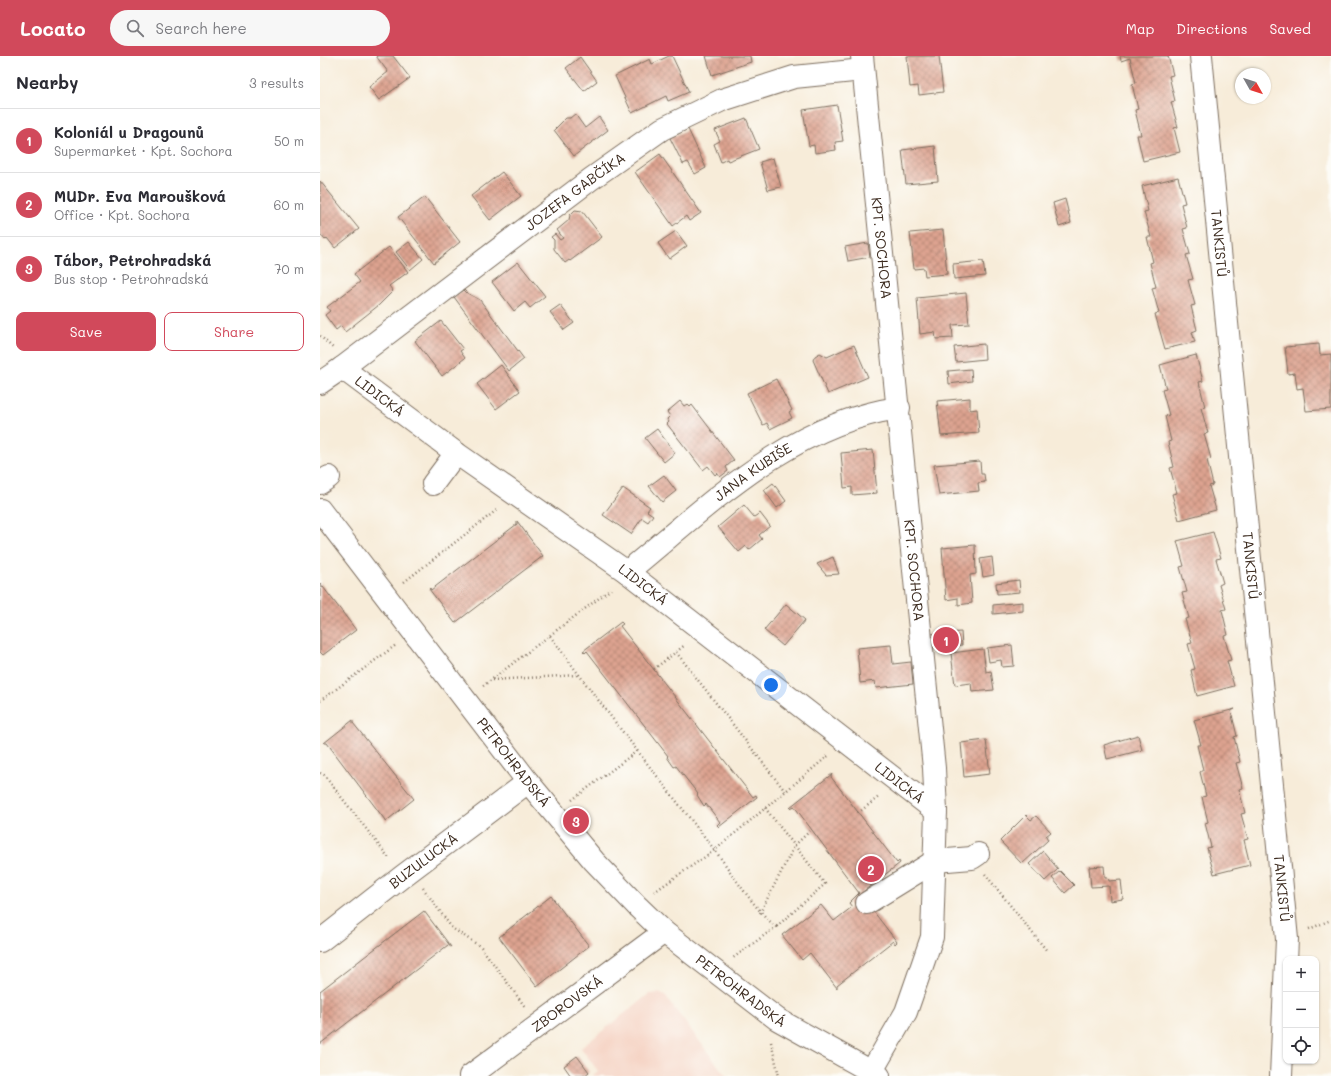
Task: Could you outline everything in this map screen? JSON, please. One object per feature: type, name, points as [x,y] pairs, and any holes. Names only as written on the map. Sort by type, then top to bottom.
[{"type":"street","name":"TANKISTŮ","points":[[1201,56],[1287,938],[1281,1076]]},
{"type":"street","name":"JOZEFA GABČÍKA","points":[[320,383],[342,368],[591,179],[662,129],[722,100],[794,77],[863,63]]},
{"type":"street","name":"KPT. SOCHORA","points":[[863,63],[899,408],[934,768],[936,811],[932,937],[906,1012],[873,1075]]},
{"type":"street","name":"LIDICKÁ","points":[[342,368],[936,811]]},
{"type":"street","name":"JANA KUBIŠE","points":[[622,578],[744,477],[786,449],[824,430],[858,416],[899,408]]},
{"type":"street","points":[[433,484],[456,453]]},
{"type":"street","name":"PETROHRADSKÁ","points":[[320,510],[528,782],[594,861],[664,932],[777,1019],[873,1075]]},
{"type":"street","name":"BUZULUCKÁ","points":[[320,941],[403,876],[528,782]]},
{"type":"street","points":[[867,903],[935,861],[972,858],[978,854]]},
{"type":"street","name":"ZBOROVSKÁ","points":[[470,1076],[538,1024],[664,932]]},
{"type":"path","points":[[402,583],[502,507]]},
{"type":"path","points":[[482,688],[622,578]]},
{"type":"path","points":[[550,636],[637,751],[715,850],[760,913],[776,927]]},
{"type":"path","points":[[320,701],[401,641]]},
{"type":"path","points":[[654,669],[687,644]]},
{"type":"path","points":[[676,652],[785,792]]},
{"type":"path","points":[[492,680],[579,674]]},
{"type":"path","points":[[570,802],[637,751]]},
{"type":"path","points":[[648,896],[715,850],[831,753]]},
{"type":"path","points":[[320,773],[324,775],[403,876]]},
{"type":"path","points":[[858,813],[883,793]]},
{"type":"path","points":[[727,962],[776,927],[825,884],[765,808]]},
{"type":"path","points":[[760,913],[795,845],[811,830]]},
{"type":"path","points":[[423,888],[452,928],[481,947],[538,1024]]},
{"type":"path","points":[[771,1039],[779,1076]]},
{"type":"shaded area","points":[[659,993],[665,996],[726,1076],[592,1076],[598,1071],[581,1048],[649,994]]},
{"type":"building","points":[[376,56],[393,56],[410,78],[379,100],[369,87],[388,72]]},
{"type":"building","points":[[672,56],[689,92],[668,101],[666,96],[632,113],[615,76],[650,59],[652,64]]},
{"type":"building","points":[[706,56],[750,56],[751,62],[712,75]]},
{"type":"building","points":[[907,56],[939,56],[943,92],[919,95],[918,86],[910,87]]},
{"type":"building","points":[[1120,56],[1168,56],[1173,75],[1169,76],[1175,101],[1171,102],[1178,127],[1174,128],[1180,152],[1143,161],[1137,135],[1141,135],[1135,110],[1138,109],[1132,84],[1136,83],[1130,58],[1121,61]]},
{"type":"building","points":[[580,57],[597,81],[584,91],[566,68]]},
{"type":"building","points":[[837,105],[843,141],[835,142],[836,150],[815,153],[814,145],[809,146],[803,110]]},
{"type":"building","points":[[575,114],[585,128],[599,117],[608,130],[574,156],[554,130],[566,118],[570,118]]},
{"type":"building","points":[[746,118],[759,149],[728,161],[727,159],[721,162],[714,144],[720,141],[715,130]]},
{"type":"building","points":[[688,129],[706,168],[695,174],[688,162],[683,164],[670,138]]},
{"type":"building","points":[[935,146],[938,181],[906,184],[902,150]]},
{"type":"building","points":[[660,154],[701,213],[689,221],[686,216],[673,226],[635,172]]},
{"type":"building","points":[[773,158],[781,187],[768,190],[760,162]]},
{"type":"building","points":[[502,172],[521,196],[490,220],[471,196]]},
{"type":"building","points":[[1178,177],[1185,203],[1181,204],[1187,228],[1183,229],[1190,254],[1186,255],[1193,279],[1188,280],[1195,305],[1191,306],[1197,330],[1192,332],[1195,342],[1165,349],[1155,314],[1159,313],[1152,288],[1156,287],[1150,263],[1153,262],[1147,237],[1151,237],[1144,212],[1148,211],[1142,186]]},
{"type":"building","points":[[320,181],[359,229],[335,248],[327,238],[325,240],[320,234]]},
{"type":"building","points":[[425,197],[460,242],[434,263],[398,217]]},
{"type":"building","points":[[1065,199],[1071,223],[1059,227],[1053,203]]},
{"type":"building","points":[[575,210],[582,211],[602,237],[570,261],[569,260],[565,263],[554,249],[554,240],[551,237],[555,234],[560,240],[563,238],[557,230],[569,220],[570,215]]},
{"type":"building","points":[[943,230],[947,274],[925,276],[924,268],[914,269],[910,233]]},
{"type":"building","points":[[676,231],[687,246],[669,259],[658,243]]},
{"type":"building","points":[[409,242],[423,259],[410,270],[396,252]]},
{"type":"building","points":[[868,243],[870,257],[848,261],[845,247]]},
{"type":"building","points":[[389,247],[408,272],[389,286],[393,291],[379,305],[345,332],[341,326],[336,330],[325,315],[330,311],[327,307],[360,282],[354,274]]},
{"type":"building","points":[[983,261],[985,276],[954,279],[953,264]]},
{"type":"building","points":[[518,262],[545,296],[530,308],[525,302],[514,311],[492,282]]},
{"type":"building","points":[[464,290],[480,300],[524,359],[509,371],[454,297]]},
{"type":"building","points":[[966,293],[969,324],[952,325],[953,338],[936,339],[935,332],[920,334],[917,298]]},
{"type":"building","points":[[560,305],[574,323],[564,330],[550,312]]},
{"type":"building","points":[[441,321],[463,349],[460,351],[465,358],[442,376],[415,341]]},
{"type":"building","points":[[984,344],[985,359],[956,362],[954,347]]},
{"type":"building","points":[[1319,344],[1320,355],[1331,354],[1331,409],[1306,411],[1303,388],[1297,389],[1295,373],[1288,374],[1285,347]]},
{"type":"building","points":[[854,345],[868,377],[828,394],[813,360],[815,356],[820,353],[827,357]]},
{"type":"building","points":[[1196,355],[1203,381],[1199,382],[1205,407],[1201,408],[1208,433],[1204,434],[1211,459],[1207,460],[1213,485],[1209,486],[1216,510],[1179,520],[1172,494],[1177,493],[1170,468],[1174,467],[1168,442],[1171,441],[1165,416],[1169,415],[1162,390],[1166,389],[1160,365]]},
{"type":"building","points":[[501,365],[520,391],[496,409],[477,384]]},
{"type":"building","points":[[971,369],[972,381],[949,384],[948,371]]},
{"type":"building","points":[[776,379],[792,410],[789,412],[792,418],[770,429],[767,423],[763,425],[747,393]]},
{"type":"building","points":[[970,398],[970,410],[977,409],[979,433],[941,436],[937,401]]},
{"type":"building","points":[[680,401],[684,406],[687,404],[690,407],[692,405],[734,460],[726,467],[728,471],[720,477],[717,473],[715,475],[708,466],[703,470],[667,424],[669,422],[667,419],[670,416],[667,412]]},
{"type":"building","points":[[657,429],[675,453],[664,462],[645,438]]},
{"type":"building","points":[[873,450],[877,493],[852,495],[852,487],[844,488],[841,453]]},
{"type":"building","points":[[980,461],[981,474],[984,474],[985,482],[978,483],[979,491],[939,495],[934,465]]},
{"type":"building","points":[[664,475],[676,491],[662,502],[649,486]]},
{"type":"building","points":[[773,483],[786,501],[777,508],[764,490]]},
{"type":"building","points":[[623,488],[650,507],[647,511],[653,515],[648,522],[642,518],[631,534],[603,515]]},
{"type":"building","points":[[744,505],[754,517],[760,513],[770,526],[759,535],[762,539],[749,550],[746,546],[739,552],[718,527]]},
{"type":"building","points":[[517,521],[543,556],[455,623],[429,589],[430,588],[431,590],[517,524]]},
{"type":"building","points":[[1213,532],[1221,558],[1216,559],[1223,583],[1219,585],[1226,609],[1222,610],[1228,635],[1224,636],[1231,660],[1227,661],[1234,686],[1197,696],[1191,670],[1195,669],[1188,644],[1192,643],[1185,619],[1189,618],[1182,593],[1187,592],[1180,567],[1184,566],[1177,541]]},
{"type":"building","points":[[975,545],[976,574],[970,575],[972,603],[958,605],[958,598],[946,600],[942,548]]},
{"type":"building","points":[[833,557],[839,574],[826,575],[817,564]]},
{"type":"building","points":[[992,557],[994,575],[983,577],[980,559]]},
{"type":"building","points":[[1019,580],[1020,592],[997,594],[996,583]]},
{"type":"building","points":[[320,583],[356,630],[323,655],[320,652]]},
{"type":"building","points":[[1023,602],[1023,611],[993,614],[993,605]]},
{"type":"building","points":[[786,604],[805,620],[783,646],[764,630]]},
{"type":"building","points":[[621,622],[623,624],[620,626],[717,751],[753,797],[756,795],[757,797],[719,827],[717,825],[720,822],[706,804],[704,806],[697,795],[698,794],[676,766],[674,767],[667,757],[668,756],[587,651],[585,653],[583,651]]},
{"type":"building","points":[[961,632],[962,645],[931,647],[930,634]]},
{"type":"building","points":[[891,645],[893,664],[911,662],[913,684],[876,688],[875,681],[860,683],[857,648]]},
{"type":"building","points":[[1012,645],[1014,666],[1002,667],[1001,660],[989,662],[987,648]]},
{"type":"building","points":[[983,649],[986,672],[991,671],[994,690],[972,692],[971,683],[955,685],[951,653]]},
{"type":"building","points":[[1235,709],[1231,711],[1237,736],[1234,737],[1240,762],[1236,763],[1243,788],[1239,789],[1245,813],[1241,814],[1248,839],[1244,840],[1250,865],[1214,874],[1207,848],[1211,847],[1205,823],[1208,822],[1202,797],[1206,796],[1200,772],[1203,770],[1197,745],[1201,745],[1194,720]]},
{"type":"building","points":[[353,720],[353,723],[414,799],[385,822],[327,743],[324,743]]},
{"type":"building","points":[[1138,735],[1142,750],[1107,759],[1104,745]]},
{"type":"building","points":[[986,740],[990,774],[964,777],[961,743]]},
{"type":"building","points":[[832,774],[831,777],[897,863],[899,861],[900,863],[860,894],[897,942],[895,944],[893,941],[837,985],[837,988],[810,953],[802,960],[782,935],[821,905],[834,921],[852,907],[849,903],[859,893],[794,806],[791,808],[790,807]]},
{"type":"building","points":[[1026,815],[1031,820],[1036,816],[1051,832],[1046,836],[1048,840],[1022,864],[1000,841]]},
{"type":"building","points":[[1043,851],[1058,869],[1045,881],[1029,864]]},
{"type":"building","points":[[1104,866],[1105,877],[1108,877],[1109,881],[1121,880],[1123,899],[1110,901],[1109,886],[1091,887],[1089,867]]},
{"type":"building","points":[[1060,871],[1074,885],[1065,893],[1052,878]]},
{"type":"building","points":[[551,896],[589,946],[537,987],[499,937]]},
{"type":"building","points":[[424,911],[451,947],[448,945],[320,1044],[320,991]]},
{"type":"building","points":[[577,1056],[589,1072],[584,1076],[571,1076],[564,1066]]},
{"type":"place","name":"Koloniál u Dragounů","points":[[946,640]]},
{"type":"place","name":"Tábor, Petrohradská","points":[[576,821]]},
{"type":"place","name":"MUDr. Eva Maroušková","points":[[871,869]]}]
